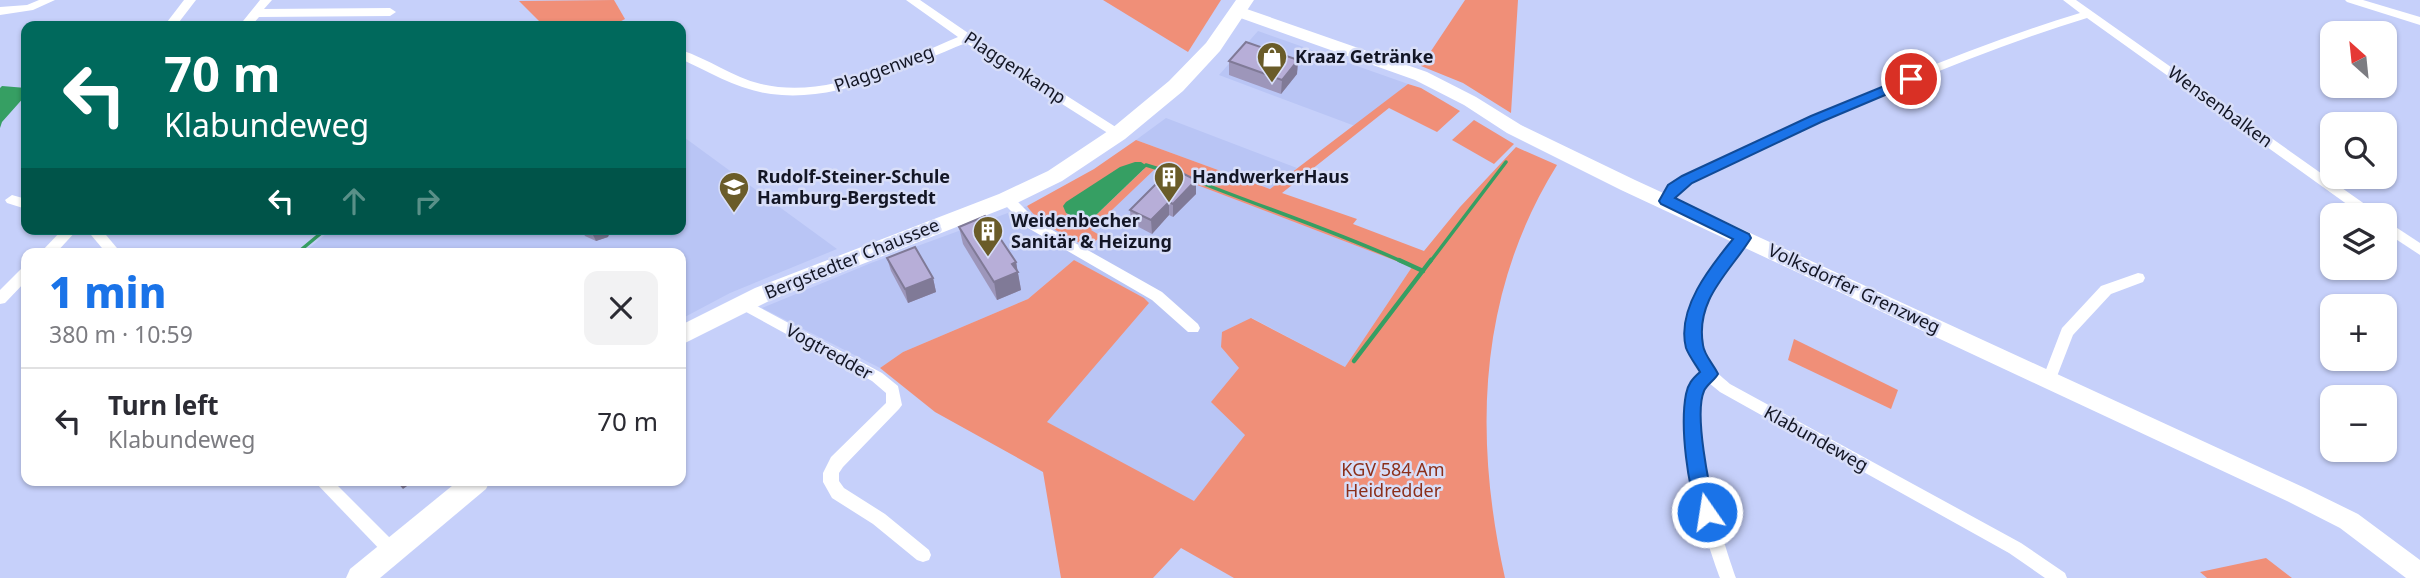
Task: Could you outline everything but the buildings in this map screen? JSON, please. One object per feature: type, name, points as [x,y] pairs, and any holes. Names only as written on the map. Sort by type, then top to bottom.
[{"type":"main road","name":"Bergstedter Chaussee","points":[[686,332],[742,303],[865,252],[1007,199],[1055,176],[1118,134],[1176,86],[1213,47],[1242,6]]},
{"type":"main road","points":[[360,578],[471,486]]},
{"type":"street","points":[[0,11],[29,8],[49,0]]},
{"type":"street","points":[[174,21],[190,0]]},
{"type":"street","points":[[249,21],[266,0]]},
{"type":"street","name":"Plaggenkamp","points":[[912,0],[1118,134]]},
{"type":"street","name":"Wensenbalken","points":[[2069,0],[2354,203]]},
{"type":"street","points":[[2351,0],[2420,21]]},
{"type":"street","name":"Volksdorfer Grenzweg","points":[[1242,6],[1421,76],[1470,101],[1514,129],[2325,509],[2349,522],[2420,574]]},
{"type":"street","points":[[256,13],[390,12]]},
{"type":"street","points":[[1667,201],[1674,189],[1687,179],[1816,119],[2025,32],[2089,14]]},
{"type":"street","name":"Plaggenweg","points":[[686,56],[740,81],[770,89],[825,89],[967,38]]},
{"type":"street","points":[[1007,199],[1033,225],[1157,296],[1193,328]]},
{"type":"street","points":[[12,200],[21,203]]},
{"type":"street","points":[[2397,234],[2420,250]]},
{"type":"street","points":[[52,248],[65,235]]},
{"type":"street","name":"Klabundeweg","points":[[1743,238],[1715,273],[1701,299],[1694,324],[1695,348],[1710,374],[1735,393],[2015,548],[2059,578]]},
{"type":"street","points":[[0,299],[21,278]]},
{"type":"street","points":[[2049,380],[2067,332],[2106,290],[2138,278]]},
{"type":"street","name":"Vogtredder","points":[[742,303],[877,377],[893,390],[894,405],[837,461],[831,473],[831,482],[838,493],[879,519],[923,555]]},
{"type":"street","points":[[1710,374],[1698,384],[1694,395],[1693,426],[1701,490],[1728,578]]},
{"type":"street","points":[[327,486],[392,551]]},
{"type":"shaded area","points":[[1258,31],[1408,84],[1355,126],[1219,75]]},
{"type":"shaded area","points":[[0,88],[21,88],[21,101],[0,128]]},
{"type":"shaded area","points":[[1166,118],[1297,168],[1270,189],[1136,140]]},
{"type":"shaded area","name":"Rudolf-Steiner-Schule Hamburg-Bergstedt","points":[[686,139],[837,249],[730,293],[686,316],[686,248],[309,248],[325,235],[686,235]]},
{"type":"shaded area","points":[[1135,162],[1147,166],[1094,217],[1079,220],[1066,213],[1063,206],[1066,202],[1120,167]]},
{"type":"shaded area","points":[[1155,169],[1412,267],[1345,367],[1252,318],[1221,347],[1239,368],[1245,435],[1194,502],[1046,422],[1148,303],[1074,260],[1028,299],[903,352],[880,368],[762,308],[871,263],[1027,206],[1048,224],[1088,248],[1101,236],[1090,230]]},
{"type":"green space","points":[[614,0],[625,19],[539,21],[519,1]]},
{"type":"green space","points":[[1103,0],[1221,0],[1188,52]]},
{"type":"green space","points":[[1465,0],[1518,0],[1511,113],[1463,83],[1421,66]]},
{"type":"green space","name":"KGV 584 Am Heidredder","points":[[1408,84],[1421,88],[1460,111],[1437,132],[1389,108],[1282,193],[1357,219],[1353,224],[1424,251],[1460,207],[1516,147],[1557,165],[1531,213],[1511,263],[1497,314],[1489,366],[1489,471],[1505,578],[1234,578],[1181,548],[1153,578],[1061,578],[1043,472],[935,412],[880,368],[903,352],[1028,299],[1074,260],[1149,303],[1047,422],[1194,501],[1245,435],[1211,402],[1239,368],[1221,347],[1222,332],[1251,318],[1345,367],[1412,267],[1155,169],[1091,230],[1101,236],[1088,248],[1039,219],[1027,206],[1094,169],[1136,140],[1270,189]],"holes":[[[1145,168],[1094,217],[1074,219],[1066,213]]]},
{"type":"green space","points":[[1474,120],[1514,144],[1494,164],[1452,140]]},
{"type":"green space","points":[[1794,339],[1898,390],[1891,409],[1788,360]]},
{"type":"green space","points":[[2266,558],[2292,578],[2207,578],[2200,572]]},
{"type":"waterway","points":[[1430,262],[1506,162]]},
{"type":"waterway","points":[[1146,165],[1172,173]]},
{"type":"waterway","points":[[1194,180],[1403,262]]},
{"type":"waterway","points":[[303,248],[319,235]]},
{"type":"waterway","points":[[1399,260],[1423,271]]},
{"type":"waterway","points":[[1423,271],[1431,260]]},
{"type":"waterway","points":[[1354,361],[1423,271]]},
{"type":"place","name":"Kraaz Getränke","points":[[1272,84]]},
{"type":"place","name":"HandwerkerHaus","points":[[1169,204]]},
{"type":"place","name":"Rudolf-Steiner-Schule Hamburg-Bergstedt","points":[[734,214]]},
{"type":"place","name":"Weidenbecher Sanitär & Heizung","points":[[988,258]]},
{"type":"route","points":[[1707,512],[1701,490],[1693,426],[1694,395],[1698,384],[1710,374],[1700,361],[1695,348],[1694,324],[1701,299],[1715,273],[1743,238],[1667,201],[1674,189],[1687,179],[1816,119],[1911,79]]}]
